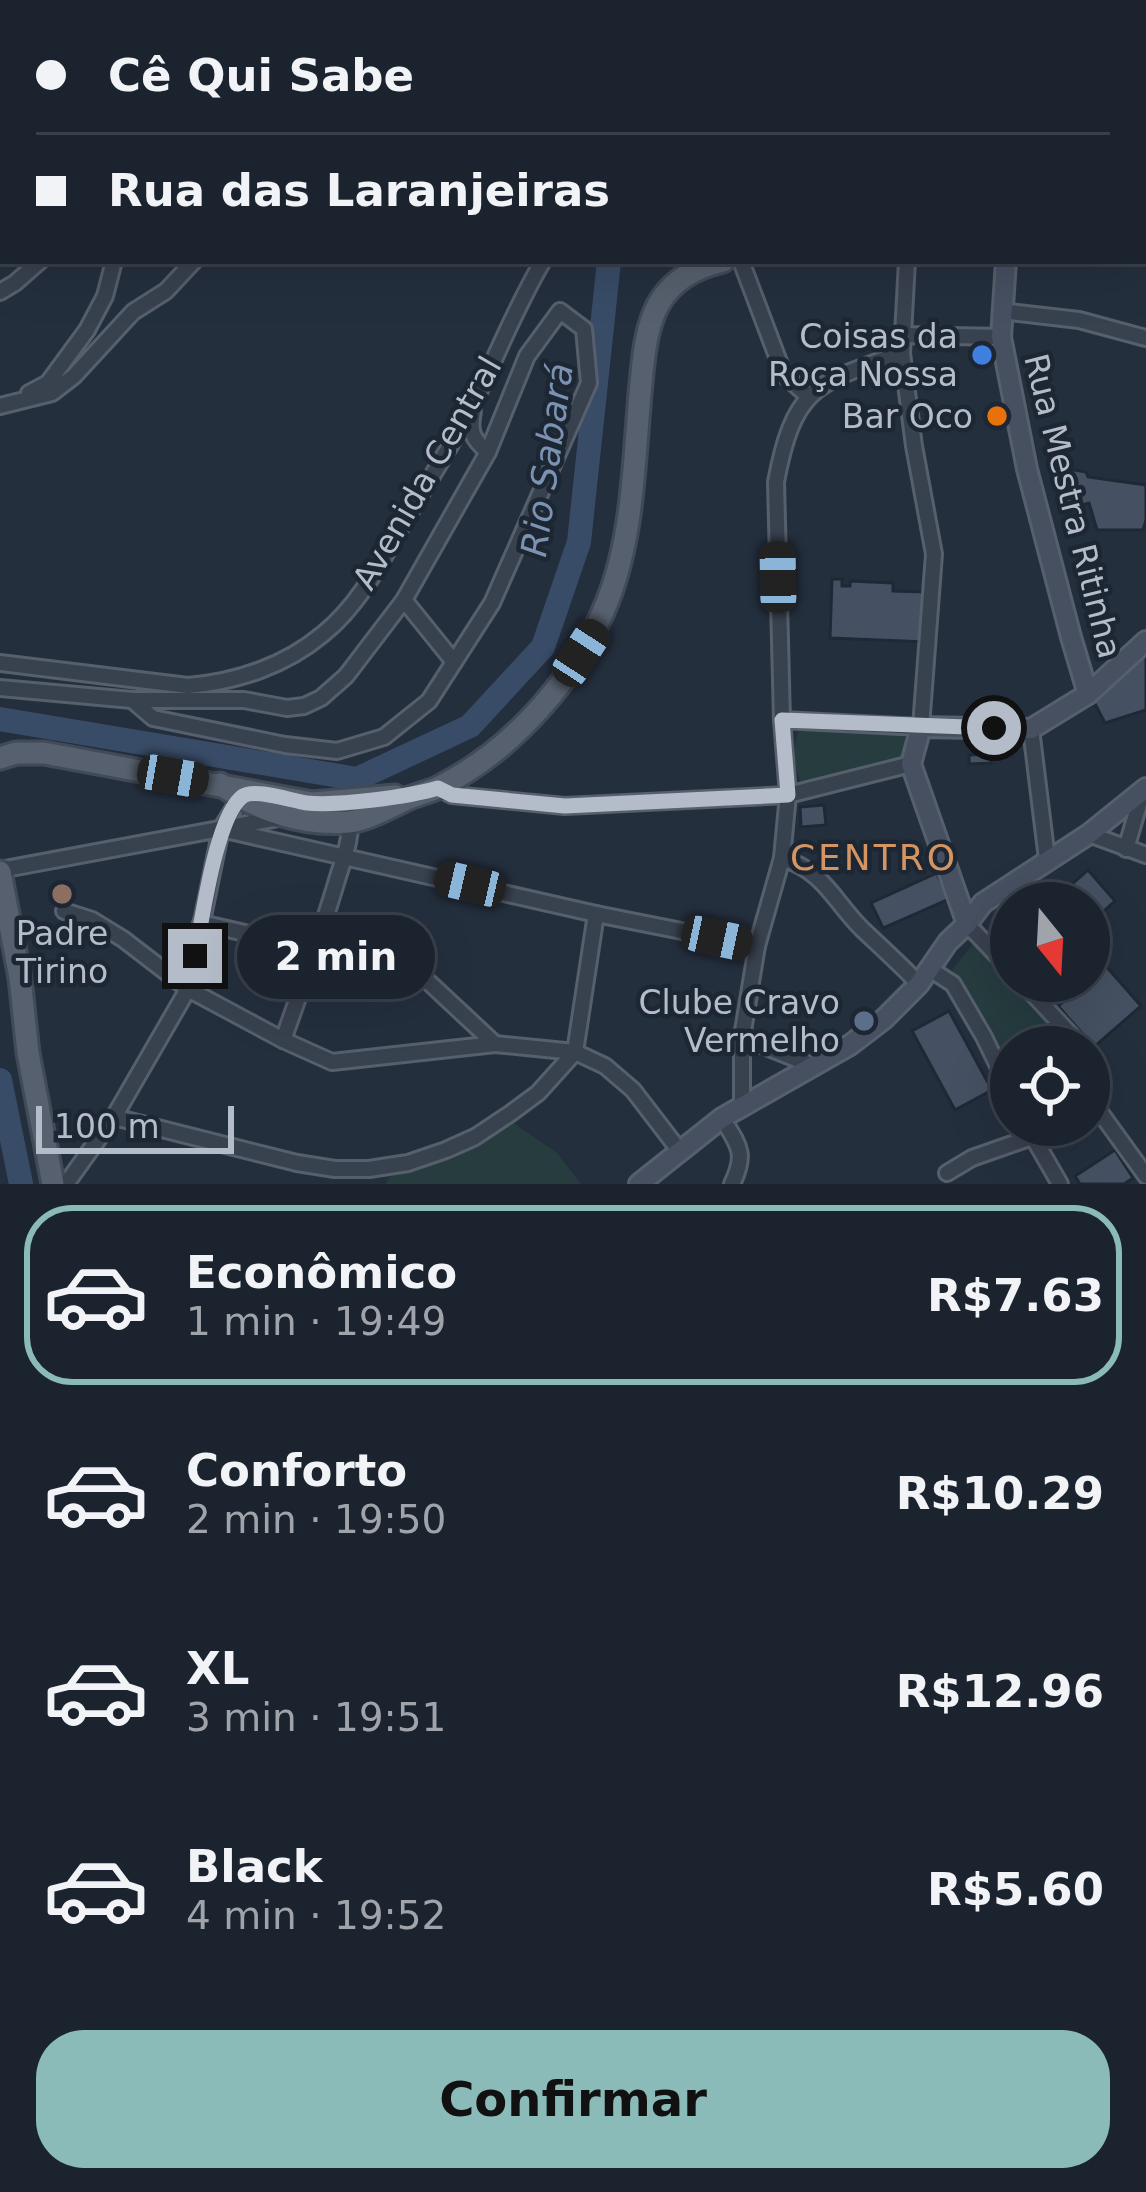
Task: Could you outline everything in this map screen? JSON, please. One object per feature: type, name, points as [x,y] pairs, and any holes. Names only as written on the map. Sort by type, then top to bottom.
[{"type":"main road","points":[[245,795],[256,807],[288,816],[352,822],[438,788],[472,767],[514,734],[568,674],[595,632],[610,595],[628,518],[648,334],[658,304],[679,280],[709,264]]},
{"type":"main road","name":"Rua Mestra Ritinha","points":[[1006,264],[1001,337],[1027,469],[1088,694]]},
{"type":"main road","points":[[968,924],[911,764],[921,727],[1030,729],[1088,694],[1146,641]]},
{"type":"main road","points":[[0,758],[44,753],[220,784],[245,795],[312,803],[415,795]]},
{"type":"main road","points":[[639,1184],[722,1118],[850,1045],[925,977],[948,942],[983,904],[1144,791]]},
{"type":"main road","points":[[0,871],[52,1184]]},
{"type":"street","points":[[0,292],[37,264]]},
{"type":"street","points":[[4,404],[48,383],[106,296],[113,264]]},
{"type":"street","points":[[4,404],[52,392],[74,376],[133,312],[166,291],[191,264]]},
{"type":"street","name":"Avenida Central","points":[[0,663],[188,686],[225,683],[278,663],[321,636],[373,577],[476,398],[542,264]]},
{"type":"street","points":[[742,264],[784,375],[807,395]]},
{"type":"street","points":[[782,720],[921,727],[934,554],[902,353],[907,264]]},
{"type":"street","points":[[0,688],[131,700],[244,700],[287,708],[321,698],[346,676],[404,600],[488,452],[527,356],[560,311],[584,328],[589,383],[492,603],[429,701],[384,737],[337,751],[153,718],[131,700]]},
{"type":"street","points":[[1001,311],[1078,320],[1146,338]]},
{"type":"street","points":[[902,335],[1001,337]]},
{"type":"street","points":[[742,1107],[742,1037],[757,946],[782,858],[788,795],[776,482],[781,452],[807,395],[836,376],[902,353]]},
{"type":"street","points":[[476,398],[470,428],[475,442],[488,452]]},
{"type":"street","points":[[404,600],[454,662]]},
{"type":"street","points":[[1030,729],[1047,859]]},
{"type":"street","points":[[438,788],[452,795],[565,806],[788,795],[911,764]]},
{"type":"street","points":[[1126,849],[1144,791]]},
{"type":"street","points":[[66,1184],[114,1118],[188,989],[221,829],[245,795]]},
{"type":"street","points":[[283,1040],[352,822],[336,802]]},
{"type":"street","points":[[0,871],[288,816]]},
{"type":"street","points":[[221,829],[757,946]]},
{"type":"street","points":[[1089,834],[1146,855]]},
{"type":"street","points":[[782,858],[799,864],[830,889],[859,926],[925,977],[953,984],[990,1050]]},
{"type":"street","points":[[64,911],[92,920],[123,939],[188,989],[332,1062],[495,1044],[575,1052],[605,1066],[633,1090],[680,1150]]},
{"type":"street","points":[[114,1118],[334,1169],[408,1162],[475,1137],[538,1093],[575,1052],[596,914]]},
{"type":"street","points":[[202,922],[419,973],[495,1044]]},
{"type":"street","points":[[968,924],[990,948]]},
{"type":"street","points":[[1040,1002],[1063,1026]]},
{"type":"street","points":[[742,1037],[811,1065]]},
{"type":"street","points":[[722,1118],[737,1144],[741,1164],[732,1184]]},
{"type":"street","points":[[1110,1126],[1146,1176]]},
{"type":"street","points":[[947,1173],[997,1146]]},
{"type":"street","points":[[1038,1146],[1060,1184]]},
{"type":"green space","points":[[800,727],[905,735],[905,759],[801,783],[794,755]]},
{"type":"green space","points":[[977,939],[990,954],[990,1002],[1031,1002],[1052,1026],[990,1026],[990,1040],[952,970]]},
{"type":"green space","points":[[512,1122],[557,1153],[581,1184],[386,1184],[389,1177],[455,1158]]},
{"type":"building","points":[[1069,469],[1086,472],[1088,477],[1146,485],[1143,530],[1097,530],[1089,503],[1071,508],[1060,497]]},
{"type":"building","points":[[832,579],[842,579],[842,586],[850,586],[850,581],[893,583],[893,591],[928,592],[926,642],[830,638]]},
{"type":"building","points":[[1139,656],[1146,656],[1146,710],[1105,723],[1093,700]]},
{"type":"building","points":[[990,754],[991,763],[969,764],[969,755]]},
{"type":"building","points":[[824,805],[826,825],[801,827],[800,807]]},
{"type":"building","points":[[1088,870],[1098,882],[1075,882]]},
{"type":"building","points":[[937,873],[949,899],[883,928],[871,903]]},
{"type":"building","points":[[1110,971],[1141,1006],[1110,1033],[1110,1026],[1076,1026],[1058,1006],[1063,1002],[1110,1002]]},
{"type":"building","points":[[949,1011],[990,1091],[955,1110],[912,1031]]},
{"type":"building","points":[[1115,1150],[1133,1178],[1124,1184],[1080,1184],[1075,1176]]},
{"type":"waterway","name":"Rio Sabará","points":[[0,719],[357,779],[470,726],[543,647],[579,542],[609,264]]},
{"type":"waterway","name":"Rio Sabará","points":[[0,1080],[21,1184]]},
{"type":"place","name":"Coisas da Roça Nossa","points":[[982,355]]},
{"type":"place","name":"Bar Oco","points":[[997,416]]},
{"type":"place","name":"Padre Tirino","points":[[62,894]]},
{"type":"place","name":"Clube Cravo Vermelho","points":[[864,1021]]},
{"type":"district","name":"CENTRO","points":[[874,857]]},
{"type":"route","points":[[195,956],[221,829],[240,798],[251,792],[312,803],[415,795],[438,788],[452,795],[565,806],[788,795],[782,720],[994,728]]}]
